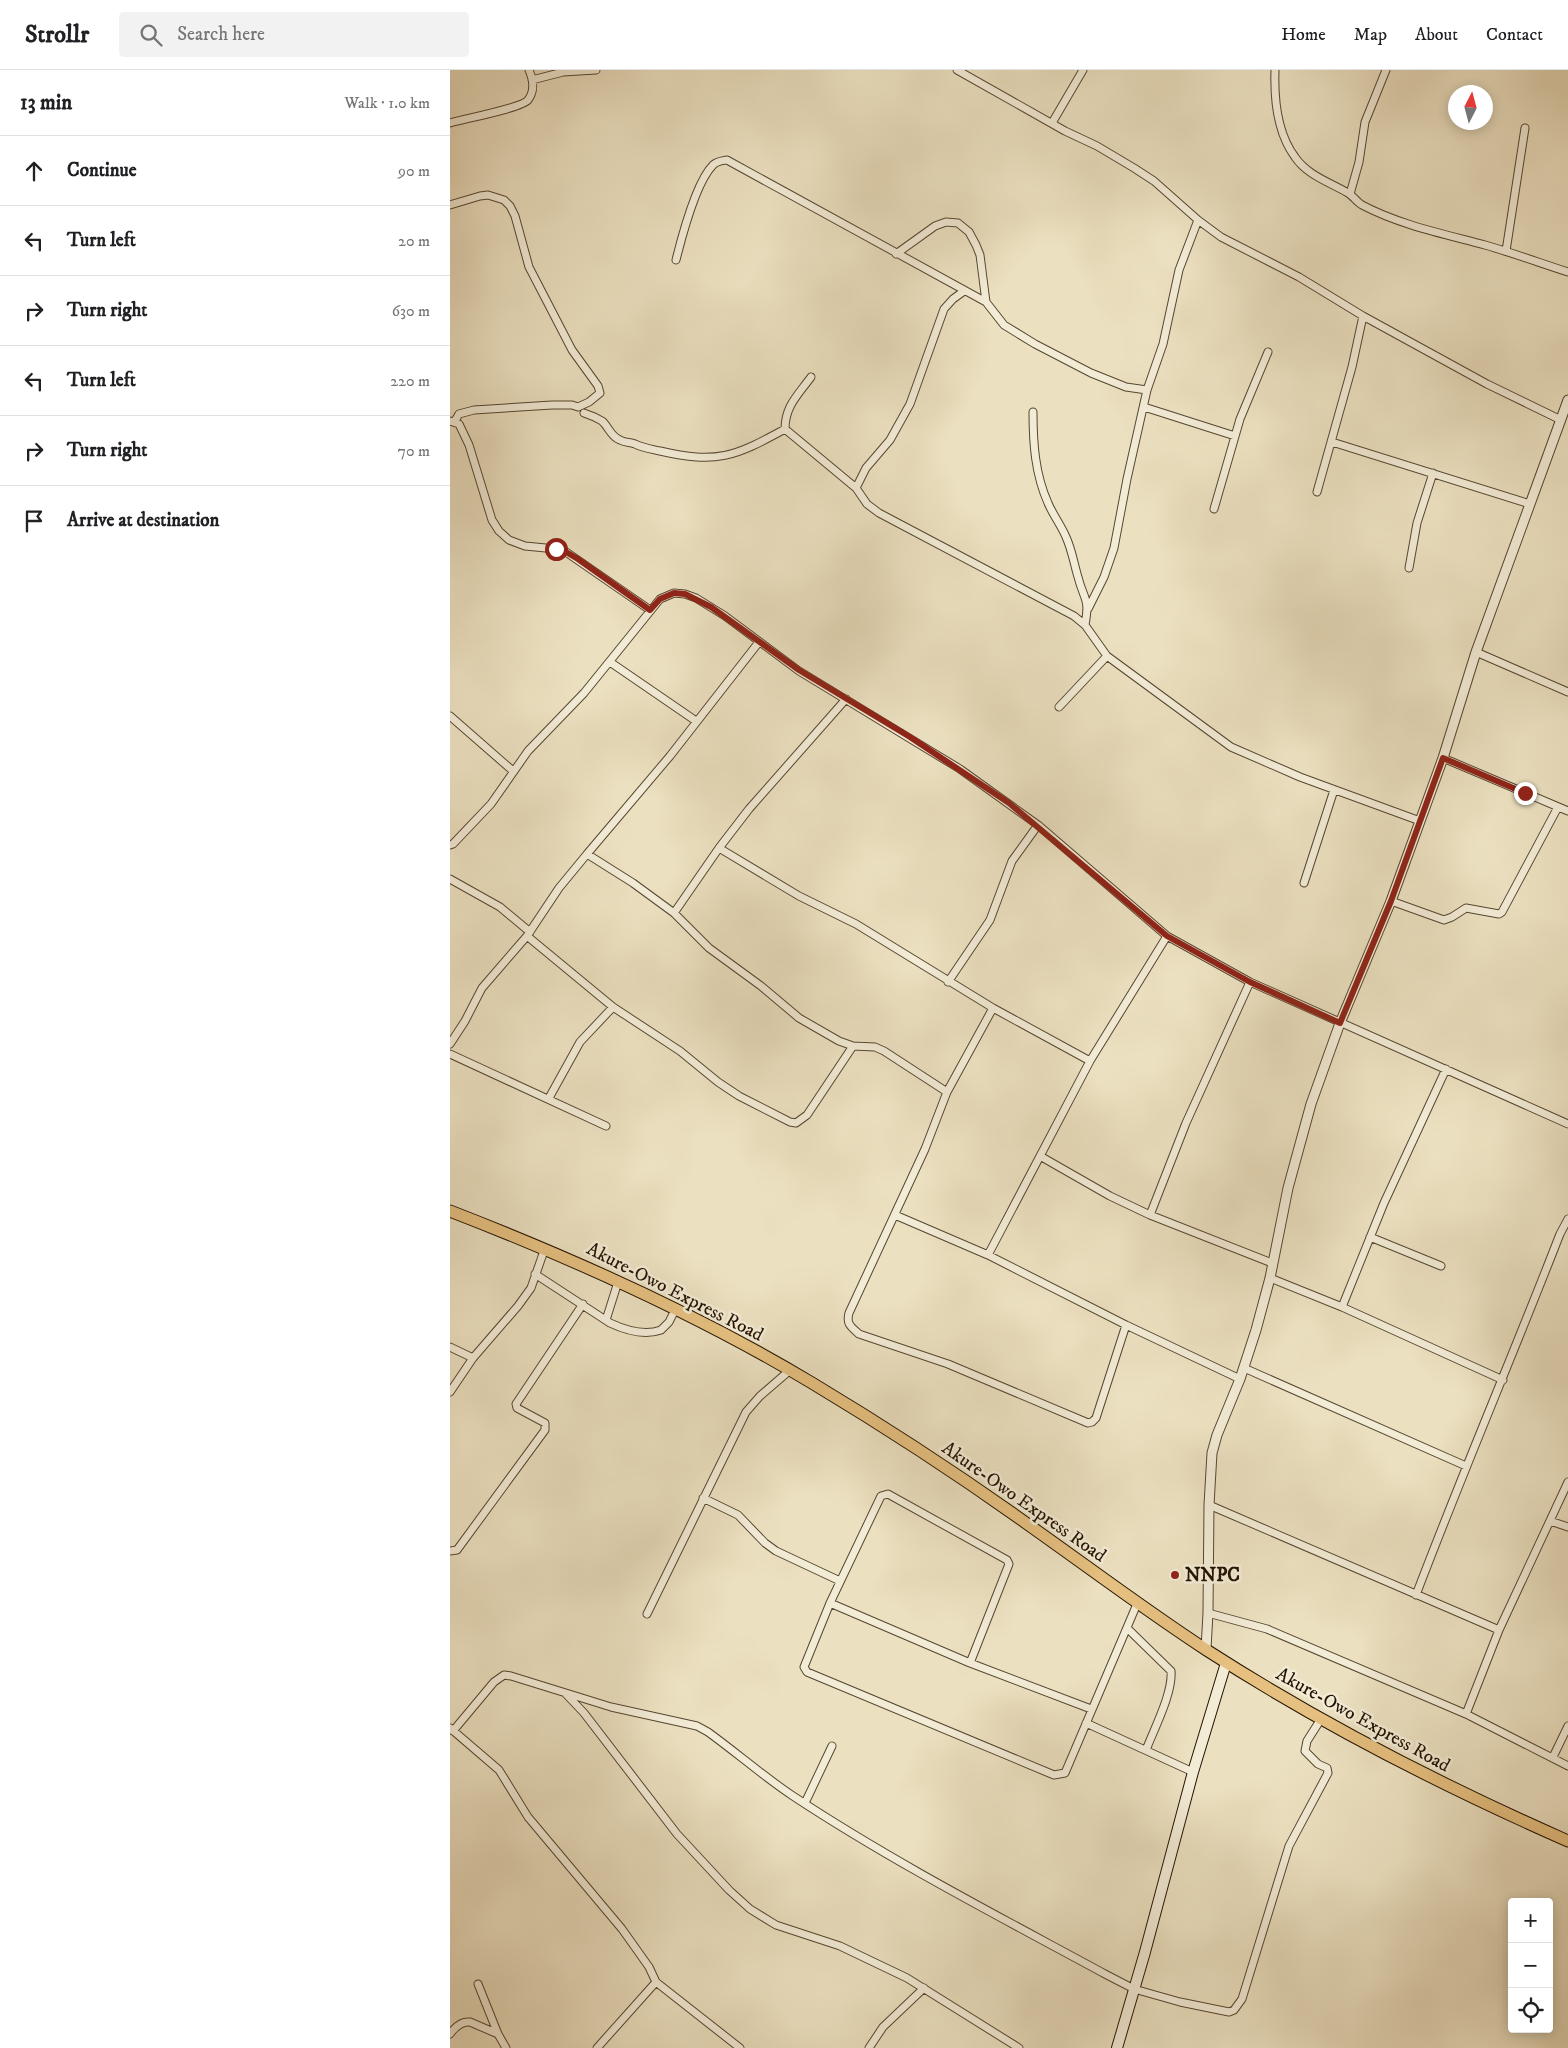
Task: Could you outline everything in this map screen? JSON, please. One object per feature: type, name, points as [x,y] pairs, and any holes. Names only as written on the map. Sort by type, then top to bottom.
[{"type":"highway","name":"Akure-Owo Express Road","points":[[450,1211],[545,1248],[618,1282],[740,1342],[808,1380],[963,1479],[1137,1604],[1226,1663],[1321,1719],[1466,1795],[1568,1841]]},
{"type":"main road","points":[[1117,2048],[1193,1772],[1226,1663]]},
{"type":"street","points":[[450,123],[523,104],[532,93],[532,80],[529,70]]},
{"type":"street","points":[[532,80],[563,72],[596,70]]},
{"type":"street","points":[[957,70],[1134,168],[1154,181],[1198,220],[1222,237],[1299,277],[1363,316],[1487,384],[1561,420]]},
{"type":"street","points":[[1052,123],[1083,70]]},
{"type":"street","points":[[1275,70],[1274,89],[1277,113],[1285,140],[1294,157],[1303,167],[1350,194],[1360,204],[1389,217],[1506,251],[1568,272]]},
{"type":"street","points":[[1350,194],[1359,162],[1365,122],[1386,70]]},
{"type":"street","points":[[1506,251],[1525,128]]},
{"type":"street","points":[[676,260],[692,206],[706,174],[716,162],[727,160],[986,302],[1004,325],[1035,344],[1091,373],[1126,387],[1147,390]]},
{"type":"street","points":[[450,205],[488,195],[504,200],[510,206],[516,216],[529,267],[572,350],[598,386],[600,393],[589,402],[578,407],[572,405],[552,405],[474,410],[459,414],[452,421],[459,424],[469,445],[492,520],[509,540],[525,546],[556,549],[566,552],[650,610]]},
{"type":"street","points":[[1088,609],[1104,577],[1114,548],[1126,479],[1147,390],[1163,344],[1179,270],[1198,220]]},
{"type":"street","points":[[896,254],[935,226],[946,222],[958,222],[968,232],[980,255],[986,302]]},
{"type":"street","points":[[856,488],[866,468],[890,440],[910,404],[944,309],[964,291]]},
{"type":"street","points":[[1317,492],[1352,367],[1363,316]]},
{"type":"street","points":[[1214,509],[1235,436],[1268,352]]},
{"type":"street","points":[[784,429],[785,415],[788,408],[811,377]]},
{"type":"street","points":[[1206,1649],[1210,1472],[1214,1444],[1244,1368],[1270,1278],[1288,1188],[1311,1104],[1340,1023],[1391,901],[1443,758],[1476,652],[1568,400]]},
{"type":"street","points":[[1144,406],[1235,436]]},
{"type":"street","points":[[1034,412],[1034,448],[1043,489],[1048,504],[1066,536],[1074,556],[1078,578],[1087,597],[1086,625]]},
{"type":"street","points":[[584,413],[602,421],[611,435],[621,441],[635,444],[642,448],[695,458],[719,458],[762,442],[784,429]]},
{"type":"street","points":[[784,429],[856,488],[867,504],[880,513],[931,542],[1074,616],[1086,625],[1107,656],[1230,747],[1334,790],[1420,821]]},
{"type":"street","points":[[1332,442],[1530,504]]},
{"type":"street","points":[[1409,568],[1417,523],[1433,473]]},
{"type":"street","points":[[450,845],[491,804],[528,751],[584,693],[660,599],[674,593],[685,594],[718,612],[799,670],[960,769],[1038,826],[1167,936],[1250,982],[1568,1124]]},
{"type":"street","points":[[450,1044],[482,988],[528,934],[559,888],[670,756],[759,642]]},
{"type":"street","points":[[1476,652],[1568,692]]},
{"type":"street","points":[[1059,707],[1107,656]]},
{"type":"street","points":[[610,662],[696,722]]},
{"type":"street","points":[[674,913],[719,848],[749,809],[846,699]]},
{"type":"street","points":[[450,716],[513,771]]},
{"type":"street","points":[[1443,758],[1568,812]]},
{"type":"street","points":[[1304,883],[1334,790]]},
{"type":"street","points":[[1391,901],[1444,920],[1466,908],[1499,914],[1502,912],[1558,807]]},
{"type":"street","points":[[948,982],[990,920],[1012,861],[1038,826]]},
{"type":"street","points":[[719,848],[800,896],[856,924],[993,1008],[1090,1061]]},
{"type":"street","points":[[587,854],[633,883],[674,913],[709,948],[761,986],[799,1018],[839,1041],[853,1046],[868,1046],[884,1051],[947,1092]]},
{"type":"street","points":[[450,879],[500,907],[528,934],[613,1007],[680,1051],[718,1082],[790,1122],[796,1123],[807,1115],[853,1046]]},
{"type":"street","points":[[988,1255],[1090,1061],[1167,936]]},
{"type":"street","points":[[1150,1214],[1186,1123],[1250,982]]},
{"type":"street","points":[[549,1098],[580,1042],[613,1007]]},
{"type":"street","points":[[993,1008],[947,1092],[925,1149],[847,1320],[850,1327],[860,1334],[948,1364],[1088,1423],[1096,1418],[1126,1325]]},
{"type":"street","points":[[450,1054],[549,1098],[606,1126]]},
{"type":"street","points":[[1342,1307],[1370,1237],[1446,1069]]},
{"type":"street","points":[[1040,1156],[1110,1196],[1150,1214],[1272,1262]]},
{"type":"street","points":[[895,1215],[988,1255],[1126,1325],[1240,1379]]},
{"type":"street","points":[[1416,1594],[1560,1234],[1568,1219]]},
{"type":"street","points":[[1370,1237],[1441,1266]]},
{"type":"street","points":[[450,1392],[473,1358],[531,1288],[545,1248]]},
{"type":"street","points":[[536,1274],[623,1329],[657,1332],[666,1327],[675,1310]]},
{"type":"street","points":[[1270,1278],[1342,1307],[1503,1380]]},
{"type":"street","points":[[606,1320],[618,1282]]},
{"type":"street","points":[[450,1551],[458,1550],[545,1430],[545,1423],[517,1408],[516,1404],[583,1304]]},
{"type":"street","points":[[450,1347],[473,1358]]},
{"type":"street","points":[[1244,1368],[1466,1466]]},
{"type":"street","points":[[647,1614],[734,1434],[751,1405],[789,1371]]},
{"type":"street","points":[[1466,1714],[1499,1630],[1568,1482]]},
{"type":"street","points":[[970,1662],[1008,1568],[1006,1560],[888,1494],[881,1496],[830,1603],[804,1667],[807,1672],[1054,1775],[1064,1773],[1137,1604]]},
{"type":"street","points":[[703,1498],[738,1515],[765,1543],[776,1551],[840,1582]]},
{"type":"street","points":[[1209,1505],[1499,1630]]},
{"type":"street","points":[[1550,1521],[1568,1527]]},
{"type":"street","points":[[830,1603],[970,1662],[1091,1709]]},
{"type":"street","points":[[1208,1613],[1267,1629],[1466,1714],[1568,1766]]},
{"type":"street","points":[[1127,1628],[1171,1670],[1172,1677],[1168,1692],[1146,1750]]},
{"type":"street","points":[[740,2048],[656,1982],[622,1928],[528,1817],[499,1770],[452,1729],[494,1682],[504,1675],[611,1707],[697,1726],[708,1732],[805,1803],[930,1878],[1134,1989],[1222,2012],[1234,2010],[1238,2006],[1259,1949],[1289,1846],[1328,1773],[1327,1768],[1318,1764],[1305,1751],[1307,1741],[1321,1719]]},
{"type":"street","points":[[565,1693],[584,1713],[677,1834],[729,1890],[750,1909],[776,1925],[864,1956],[924,1988],[1016,2047]]},
{"type":"street","points":[[1086,1723],[1193,1772]]},
{"type":"street","points":[[1553,1757],[1568,1726]]},
{"type":"street","points":[[805,1803],[832,1746]]},
{"type":"street","points":[[597,2048],[656,1982]]},
{"type":"street","points":[[478,1984],[498,2034],[506,2048]]},
{"type":"street","points":[[869,2048],[882,2027],[924,1988]]},
{"type":"street","points":[[450,2034],[460,2024],[470,2022],[498,2034]]},
{"type":"place","name":"NNPC","points":[[1175,1575]]},
{"type":"route","points":[[556,549],[578,559],[650,610],[660,599],[674,593],[696,598],[726,616],[799,670],[910,737],[1009,803],[1167,936],[1250,982],[1340,1023],[1391,901],[1443,758],[1525,793]]}]
